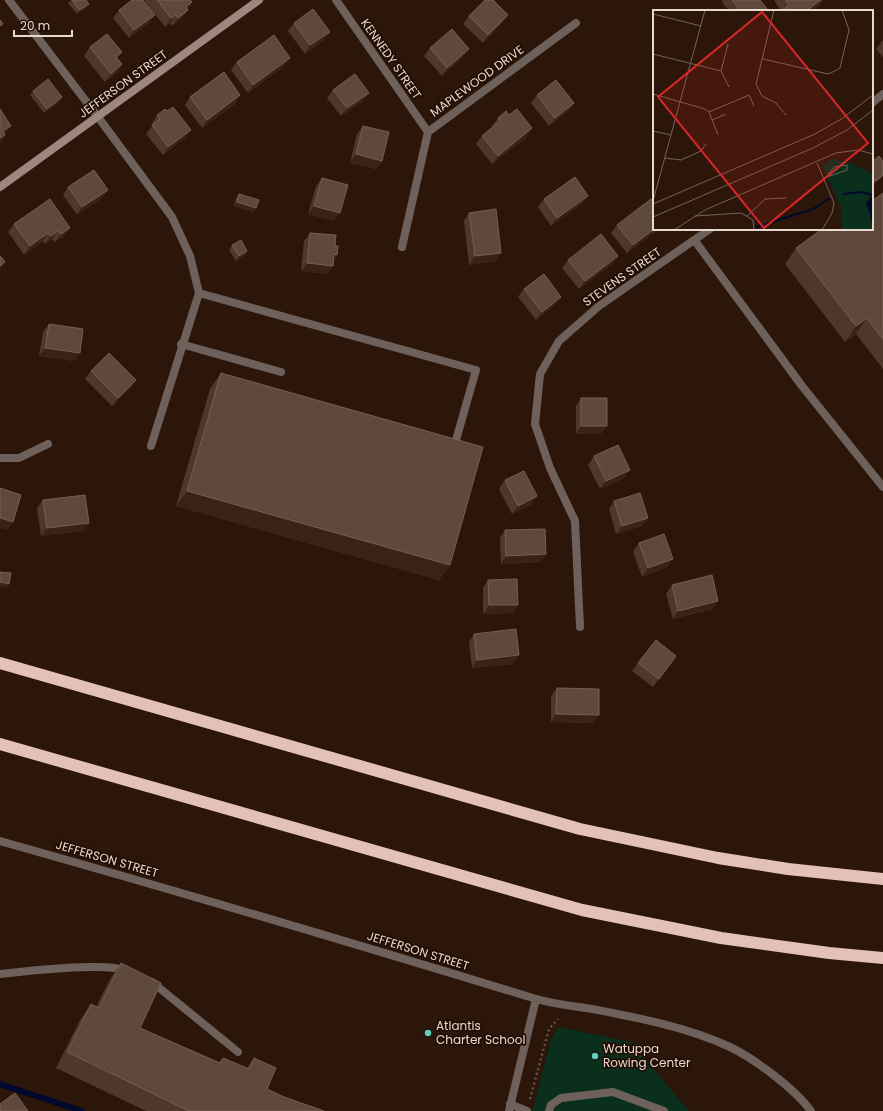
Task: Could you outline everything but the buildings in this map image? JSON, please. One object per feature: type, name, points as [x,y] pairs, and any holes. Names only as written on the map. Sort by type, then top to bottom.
[{"type":"highway","points":[[0,663],[580,829],[718,858],[788,869],[883,879]]},
{"type":"highway","points":[[0,744],[506,890],[582,910],[721,938],[814,951],[883,958]]},
{"type":"street","points":[[9,0],[172,217],[190,256],[198,293],[181,344],[151,446]]},
{"type":"street","name":"JEFFERSON STREET","points":[[0,187],[259,0]]},
{"type":"street","name":"KENNEDY STREET","points":[[336,0],[428,132]]},
{"type":"street","name":"MAPLEWOOD DRIVE","points":[[402,247],[428,132],[576,23]]},
{"type":"street","points":[[873,102],[883,94]]},
{"type":"street","name":"STEVENS STREET","points":[[580,627],[575,521],[550,468],[535,424],[540,374],[559,341],[598,306],[695,241],[709,230]]},
{"type":"street","points":[[695,241],[802,386],[883,487]]},
{"type":"street","points":[[198,293],[476,370],[454,448]]},
{"type":"street","points":[[181,344],[281,372]]},
{"type":"street","points":[[0,458],[19,458],[48,444]]},
{"type":"street","name":"JEFFERSON STREET","points":[[0,841],[160,886],[536,999],[632,1016],[677,1027],[731,1048],[761,1066],[804,1101],[812,1111]]},
{"type":"street","points":[[0,974],[101,967],[123,969],[151,982],[238,1052]]},
{"type":"street","points":[[527,1111],[509,1108],[536,999]]},
{"type":"street","points":[[549,1111],[551,1106],[561,1098],[613,1092],[664,1111]]},
{"type":"path","points":[[527,1111],[549,1029],[558,1019]]},
{"type":"green space","name":"Watuppa Rowing Center","points":[[559,1027],[631,1042],[689,1111],[532,1111],[550,1043],[554,1033]]},
{"type":"waterway","points":[[0,1084],[82,1111]]},
{"type":"place","name":"Atlantis Charter School","points":[[428,1033]]},
{"type":"place","name":"Watuppa Rowing Center","points":[[595,1056]]}]
